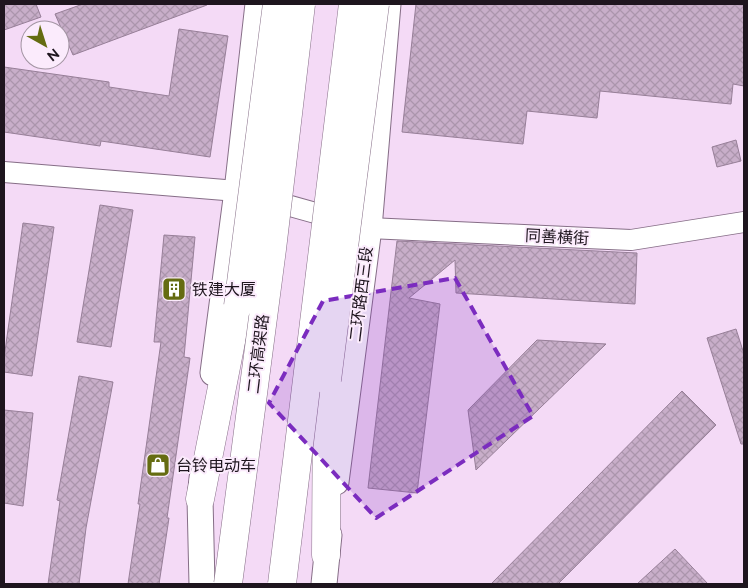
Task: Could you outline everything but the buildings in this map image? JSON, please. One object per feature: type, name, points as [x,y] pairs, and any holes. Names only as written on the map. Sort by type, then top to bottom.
[{"type":"highway","points":[[200,499],[238,306],[277,4]]},
{"type":"highway","name":"二环高架路","points":[[228,584],[273,239],[301,4]]},
{"type":"highway","points":[[282,584],[353,4]]},
{"type":"highway","points":[[326,555],[327,380],[375,4]]},
{"type":"main road","points":[[202,584],[200,499],[212,380],[238,191],[258,4]]},
{"type":"main road","name":"二环路西三段","points":[[324,584],[326,555],[369,228],[388,4]]},
{"type":"street","name":"同善横街","points":[[4,172],[238,191],[369,228],[631,240],[744,222]]},
{"type":"highlighted area","points":[[455,278],[533,416],[376,518],[269,403],[323,301]]},
{"type":"place","name":"铁建大厦","points":[[174,289]]},
{"type":"place","name":"台铃电动车","points":[[158,465]]}]
